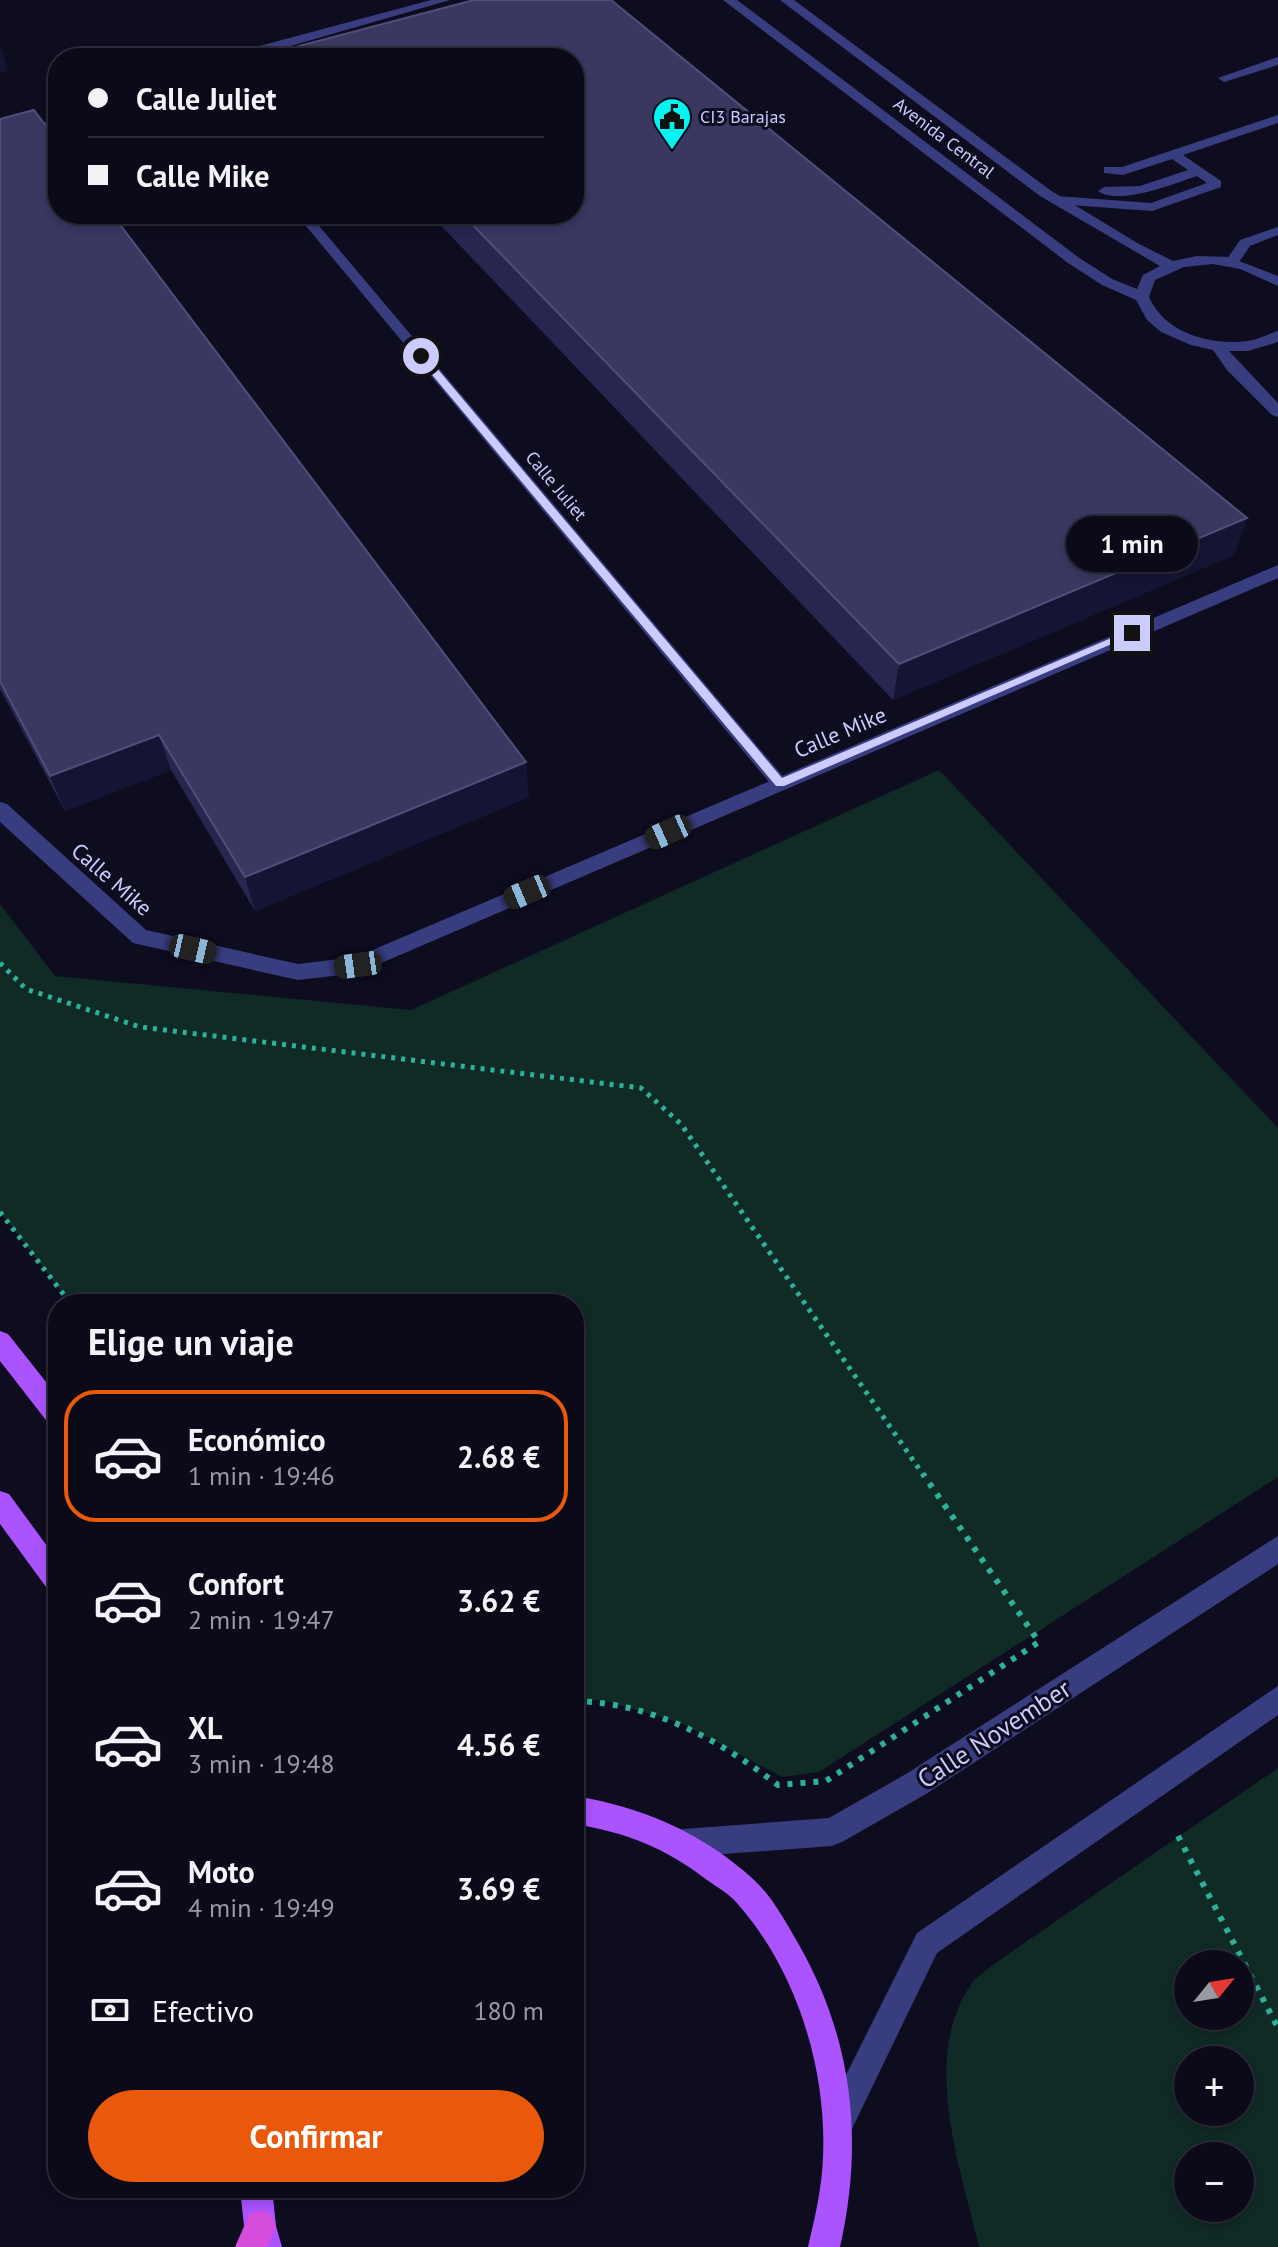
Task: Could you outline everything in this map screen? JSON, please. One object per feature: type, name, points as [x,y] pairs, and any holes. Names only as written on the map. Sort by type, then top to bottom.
[{"type":"main road","points":[[0,1342],[48,1403]]},
{"type":"main road","points":[[0,1503],[48,1568]]},
{"type":"main road","points":[[584,1811],[619,1816],[683,1843],[745,1891],[793,1959],[824,2037],[838,2124],[836,2183],[824,2247]]},
{"type":"main road","points":[[257,2198],[259,2240]]},
{"type":"street","name":"Avenida Central","points":[[729,0],[1073,260],[1107,282],[1142,297]]},
{"type":"street","name":"Avenida Central","points":[[786,0],[1051,196],[1134,247],[1170,265]]},
{"type":"street","points":[[1278,282],[1260,271],[1232,262],[1199,260],[1170,265],[1148,278],[1142,297],[1153,318],[1180,336],[1217,345],[1246,346],[1278,336]]},
{"type":"street","points":[[1217,345],[1232,367],[1278,412]]},
{"type":"street","name":"Calle Mike","points":[[0,809],[140,937],[298,972],[358,965],[1278,571]]},
{"type":"street","name":"Calle November","points":[[683,1843],[832,1832],[916,1784],[1278,1549]]},
{"type":"street","points":[[838,2124],[927,1943],[1278,1699]]},
{"type":"lane","points":[[263,48],[444,0]]},
{"type":"lane","points":[[1224,78],[1278,61]]},
{"type":"lane","points":[[1108,170],[1123,171],[1278,119]]},
{"type":"lane","points":[[0,139],[48,126]]},
{"type":"lane","points":[[1051,196],[1152,207],[1217,184],[1173,154]]},
{"type":"lane","points":[[1051,196],[1075,188],[1123,193],[1143,190],[1198,171]]},
{"type":"lane","name":"Calle Juliet","points":[[310,224],[780,784]]},
{"type":"lane","points":[[1232,262],[1245,243],[1278,231]]},
{"type":"path","points":[[0,963],[26,989],[140,1027],[641,1088],[681,1124],[1039,1642],[826,1781],[778,1785],[741,1755],[681,1723],[602,1700],[584,1701]]},
{"type":"path","points":[[0,1212],[63,1294]]},
{"type":"path","points":[[1178,1836],[1278,2028]]},
{"type":"green space","points":[[939,770],[1278,1128],[1278,1477],[819,1772],[782,1777],[681,1723],[602,1700],[584,1701],[584,1294],[63,1294],[0,1212],[0,904],[55,976],[411,1010]]},
{"type":"green space","points":[[1278,1768],[1278,2247],[979,2247],[955,2148],[946,2077],[949,2043],[957,2011],[973,1982]]},
{"type":"building","points":[[474,0],[611,0],[1247,518],[899,664],[472,224],[584,224],[584,48],[299,46]]},
{"type":"building","points":[[34,110],[48,129],[48,224],[120,224],[526,762],[245,877],[159,735],[50,776],[0,681],[0,119]]},
{"type":"place","name":"CI3 Barajas","points":[[672,151]]},
{"type":"route","points":[[421,356],[780,784],[1132,633]]}]
